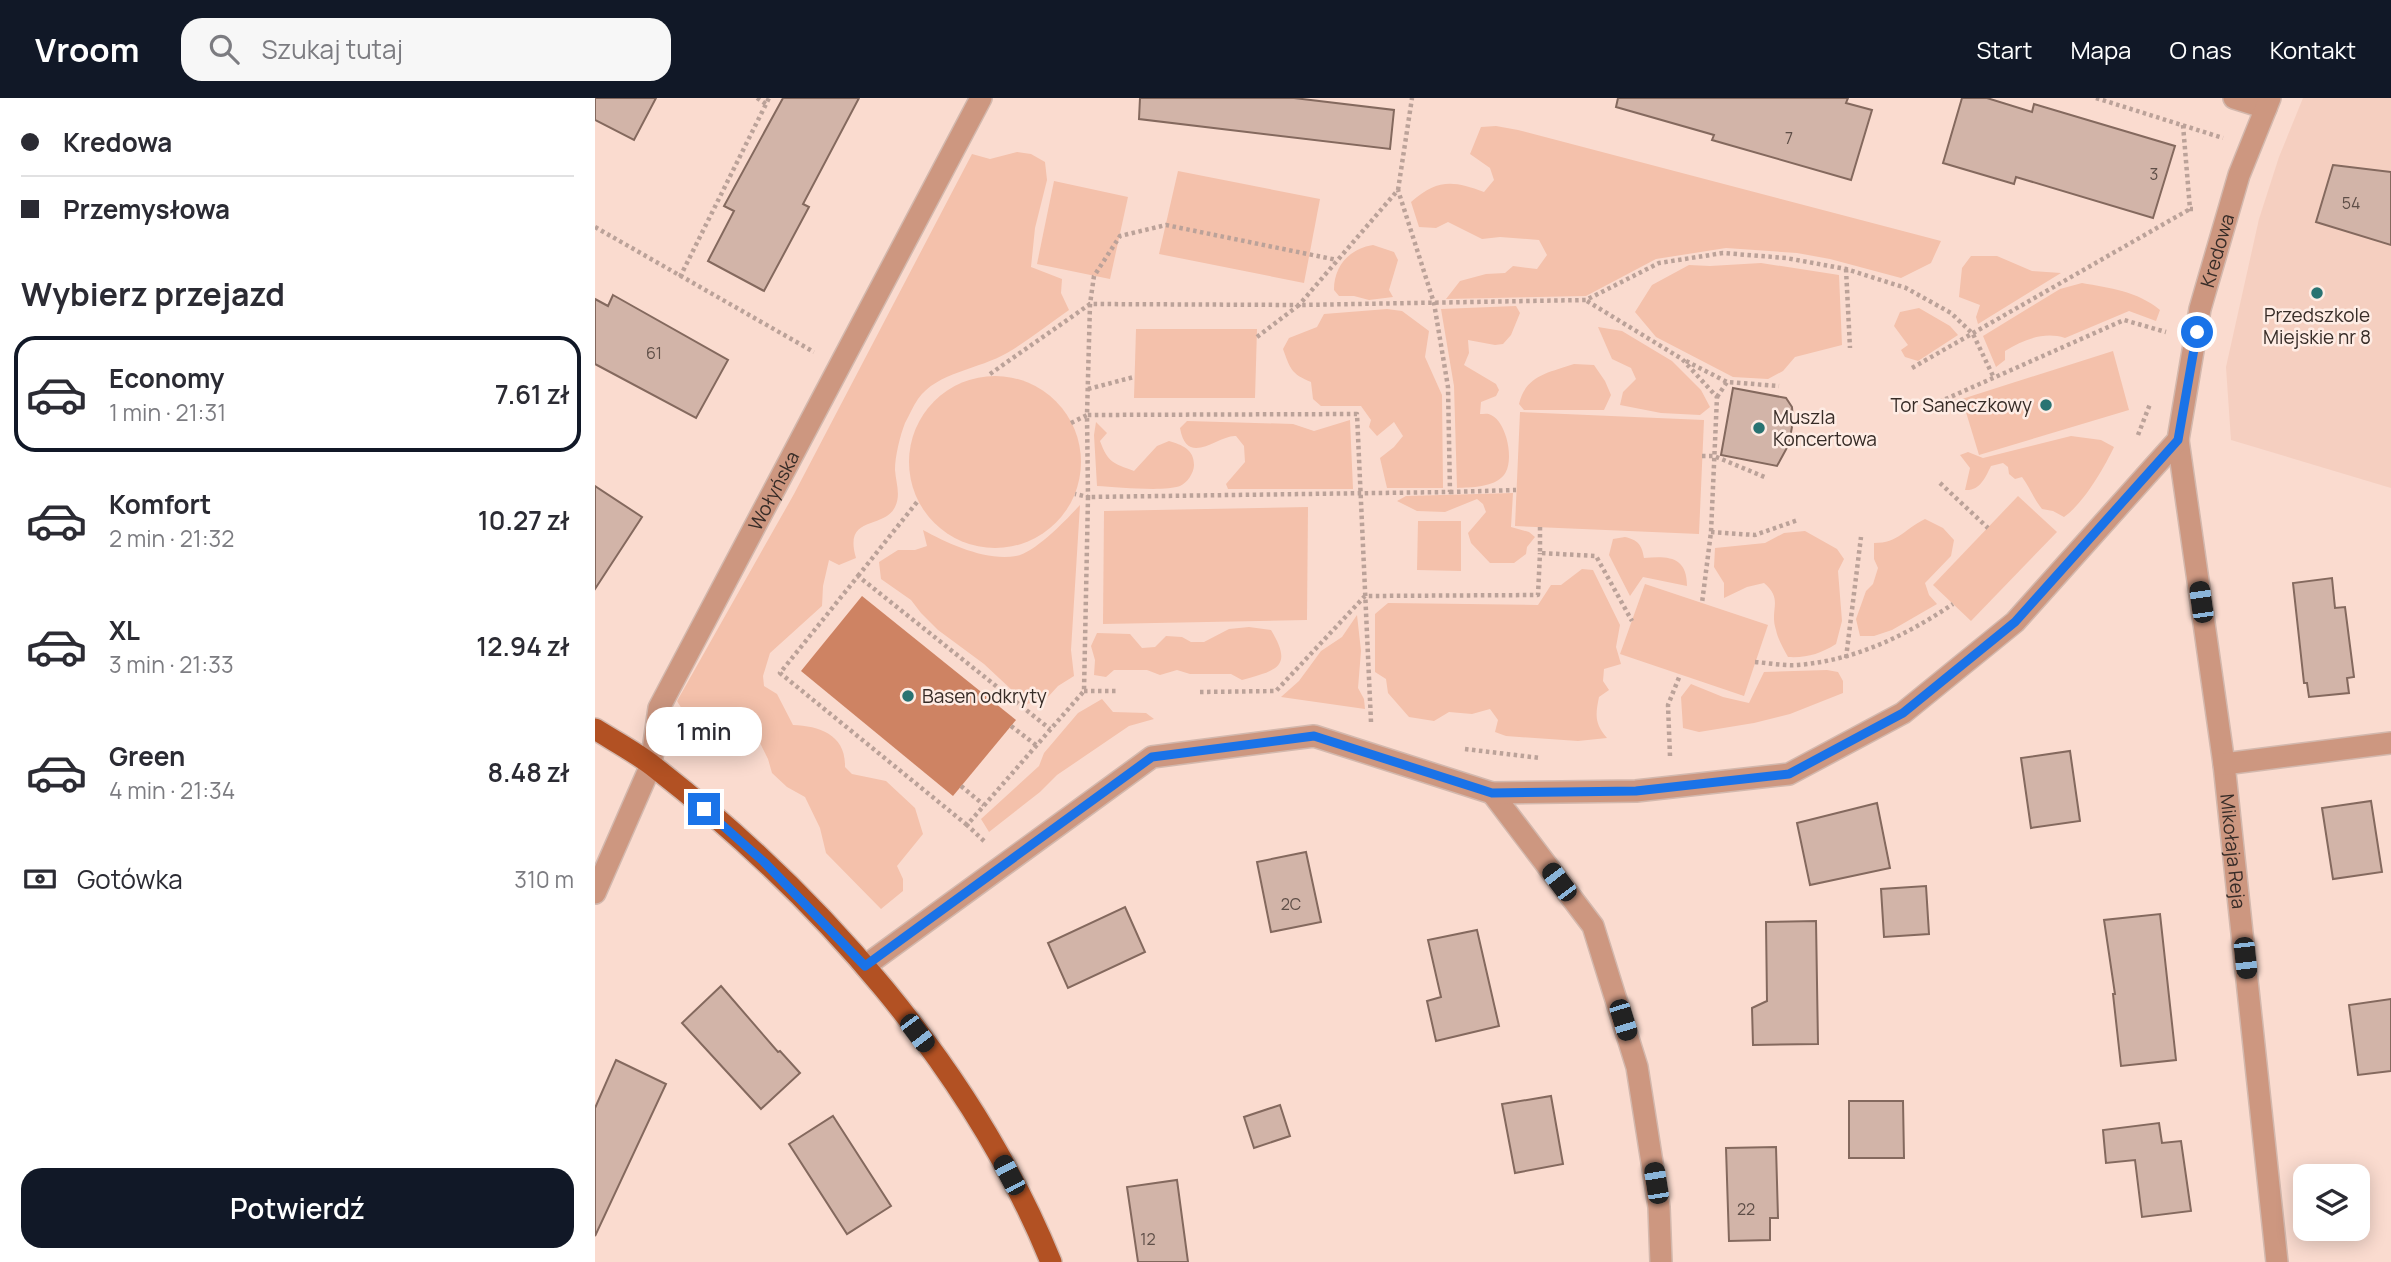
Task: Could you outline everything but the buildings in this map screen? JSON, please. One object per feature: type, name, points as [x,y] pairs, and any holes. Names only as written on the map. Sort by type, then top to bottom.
[{"type":"main road","points":[[595,729],[652,765],[764,862],[865,966],[972,1109],[1030,1213],[1051,1262]]},
{"type":"street","name":"Wołyńska","points":[[595,893],[652,765],[659,708],[981,98]]},
{"type":"street","points":[[2234,98],[2268,103]]},
{"type":"street","name":"Kredowa","points":[[2178,440],[2200,309],[2239,175],[2268,103]]},
{"type":"street","points":[[865,966],[1152,757],[1314,736],[1492,793],[1636,791],[1789,774],[1903,713],[2015,622],[2178,440]]},
{"type":"street","name":"Mikołaja Reja","points":[[2178,440],[2224,764],[2277,1262]]},
{"type":"street","points":[[2224,764],[2391,743]]},
{"type":"street","points":[[1492,793],[1594,926],[1637,1067],[1659,1207],[1661,1262]]},
{"type":"path","points":[[680,277],[768,101],[757,98]]},
{"type":"path","points":[[1412,98],[1398,190],[1434,303],[1448,387],[1450,492]]},
{"type":"path","points":[[2096,98],[2234,141]]},
{"type":"path","points":[[2183,125],[2190,209]]},
{"type":"path","points":[[1257,337],[1299,305],[1398,190]]},
{"type":"path","points":[[1912,368],[2190,209],[2200,212]]},
{"type":"path","points":[[967,825],[1083,691],[1089,497],[1087,415],[1090,304],[1094,276],[1120,236],[1166,225],[1338,261]]},
{"type":"path","points":[[595,227],[839,366]]},
{"type":"path","points":[[991,374],[1090,304],[1299,305],[1586,300],[1659,263],[1723,253],[1786,258],[1846,269],[1906,288],[1951,313],[1973,334],[1994,378]]},
{"type":"path","points":[[1846,269],[1850,348]]},
{"type":"path","points":[[1586,300],[1682,359],[1727,382],[1779,386]]},
{"type":"path","points":[[1940,402],[2124,320],[2174,334]]},
{"type":"path","points":[[1682,359],[1717,397]]},
{"type":"path","points":[[1088,389],[1134,377]]},
{"type":"path","points":[[1702,603],[1711,532],[1717,397],[1727,382]]},
{"type":"path","points":[[2137,438],[2154,395]]},
{"type":"path","points":[[1071,423],[1087,415],[1357,414],[1371,727]]},
{"type":"path","points":[[1702,456],[1714,456],[1767,478]]},
{"type":"path","points":[[1940,483],[1988,528]]},
{"type":"path","points":[[1075,494],[1089,497],[1516,490]]},
{"type":"path","points":[[917,502],[780,673],[967,825],[989,846]]},
{"type":"path","points":[[1711,532],[1755,535],[1798,520]]},
{"type":"path","points":[[1200,692],[1276,691],[1365,596],[1538,595],[1540,527]]},
{"type":"path","points":[[1846,658],[1861,537]]},
{"type":"path","points":[[1540,553],[1596,556],[1632,621]]},
{"type":"path","points":[[858,576],[1050,729]]},
{"type":"path","points":[[1755,662],[1796,665],[1846,658],[1884,644],[1953,604]]},
{"type":"path","points":[[1679,758],[1670,759],[1668,705],[1680,675]]},
{"type":"path","points":[[1083,691],[1117,691]]},
{"type":"path","points":[[1011,726],[1036,745]]},
{"type":"path","points":[[1462,748],[1553,759]]},
{"type":"path","points":[[961,786],[984,805]]},
{"type":"shaded area","name":"Przedszkole Miejskie nr 8","points":[[2303,98],[2391,98],[2391,488],[2231,440],[2226,367],[2259,219],[2279,157]]},
{"type":"shaded area","points":[[1496,126],[1941,241],[1931,263],[1901,278],[1797,253],[1726,248],[1656,259],[1586,296],[1446,299],[1460,281],[1486,274],[1505,273],[1513,266],[1537,269],[1547,255],[1539,240],[1500,237],[1482,239],[1448,222],[1436,228],[1419,227],[1411,202],[1420,194],[1446,184],[1463,185],[1484,192],[1494,180],[1490,168],[1470,154],[1481,127]]},
{"type":"shaded area","points":[[1017,152],[1031,154],[1045,162],[1047,180],[1035,228],[1031,267],[1062,279],[1061,293],[1069,310],[1007,353],[947,377],[926,390],[918,399],[905,423],[898,446],[895,470],[898,498],[895,507],[890,514],[860,529],[855,535],[853,544],[856,558],[839,565],[829,560],[822,606],[770,653],[763,676],[764,686],[777,694],[793,725],[813,727],[829,734],[841,747],[845,767],[852,774],[886,781],[915,808],[923,834],[897,866],[903,879],[903,891],[881,909],[826,853],[820,828],[805,797],[787,787],[772,773],[756,735],[732,731],[698,735],[677,701],[794,494],[972,154],[990,159]]},
{"type":"shaded area","points":[[1178,171],[1320,199],[1304,283],[1159,254]]},
{"type":"shaded area","points":[[1054,181],[1128,197],[1110,279],[1037,264]]},
{"type":"shaded area","points":[[1373,245],[1394,252],[1398,260],[1389,290],[1393,297],[1369,300],[1339,296],[1334,290],[1335,281],[1344,260],[1357,250]]},
{"type":"shaded area","points":[[1971,256],[1997,256],[2032,271],[2061,273],[1978,324],[1976,317],[1980,305],[1959,297],[1962,268]]},
{"type":"shaded area","points":[[1761,263],[1839,275],[1842,345],[1795,357],[1783,371],[1768,379],[1733,377],[1656,337],[1635,312],[1652,285],[1689,265]]},
{"type":"shaded area","points":[[2082,283],[2123,291],[2142,298],[2160,310],[2156,321],[2129,311],[2065,338],[2034,338],[2005,351],[2005,360],[1996,367],[1983,336],[2060,289]]},
{"type":"shaded area","points":[[1516,306],[1520,313],[1511,335],[1503,344],[1495,345],[1468,340],[1469,353],[1464,365],[1496,384],[1499,390],[1496,396],[1481,402],[1480,414],[1491,415],[1497,419],[1505,434],[1509,452],[1507,469],[1504,475],[1494,482],[1457,488],[1454,386],[1441,309]]},
{"type":"shaded area","points":[[1919,308],[1950,326],[1958,335],[1918,361],[1905,357],[1901,350],[1908,345],[1894,326],[1900,312]]},
{"type":"shaded area","points":[[1387,309],[1402,311],[1429,331],[1425,357],[1442,395],[1443,488],[1387,488],[1380,458],[1403,436],[1394,422],[1377,436],[1369,427],[1371,420],[1361,406],[1321,406],[1313,399],[1311,382],[1292,370],[1283,349],[1289,338],[1317,327],[1324,314]]},
{"type":"shaded area","points":[[1598,327],[1622,331],[1672,361],[1701,390],[1710,407],[1700,415],[1661,413],[1620,405],[1623,392],[1636,379],[1631,368],[1612,359]]},
{"type":"shaded area","points":[[1136,329],[1257,329],[1255,398],[1134,398]]},
{"type":"shaded area","name":"Tor Saneczkowy","points":[[2113,351],[2129,410],[1979,455],[1962,399]]},
{"type":"shaded area","points":[[1574,364],[1594,365],[1605,381],[1611,395],[1604,410],[1524,410],[1519,404],[1527,387],[1539,376]]},
{"type":"shaded area","points":[[995,376],[1028,382],[1056,401],[1075,429],[1081,462],[1075,495],[1056,523],[1028,542],[995,548],[962,542],[934,523],[915,495],[909,462],[915,429],[934,401],[962,382]]},
{"type":"shaded area","points":[[1520,412],[1704,420],[1699,534],[1515,526]]},
{"type":"shaded area","points":[[1350,420],[1353,489],[1228,489],[1226,484],[1245,462],[1244,446],[1236,436],[1196,448],[1189,446],[1184,440],[1180,428],[1187,421],[1293,424],[1314,431]]},
{"type":"shaded area","points":[[1096,422],[1107,433],[1100,441],[1109,458],[1134,471],[1157,446],[1169,441],[1183,446],[1190,451],[1194,465],[1188,480],[1183,485],[1163,489],[1097,486],[1094,435]]},
{"type":"shaded area","points":[[2071,436],[2101,440],[2114,447],[2086,494],[2064,517],[2042,509],[2022,477],[2015,479],[2003,463],[1991,466],[1978,486],[1965,490],[1970,468],[1960,455],[1968,452],[1983,458]]},
{"type":"shaded area","points":[[1513,493],[1511,527],[1529,532],[1535,537],[1527,547],[1526,554],[1514,563],[1490,563],[1471,543],[1468,533],[1486,512],[1477,499],[1445,512],[1417,511],[1397,501],[1406,496]]},
{"type":"shaded area","points":[[2018,496],[2057,532],[1971,621],[1933,585]]},
{"type":"shaded area","points":[[1080,505],[1071,650],[1074,676],[1058,686],[1047,698],[1027,704],[984,664],[938,630],[911,600],[881,579],[879,562],[898,550],[915,550],[927,546],[923,530],[980,554],[1016,556],[1024,554],[1041,542]]},
{"type":"shaded area","points":[[1308,507],[1307,620],[1103,624],[1104,511]]},
{"type":"shaded area","points":[[1925,519],[1943,528],[1954,540],[1951,556],[1925,583],[1929,595],[1937,604],[1892,630],[1874,636],[1860,636],[1856,619],[1878,568],[1874,559],[1874,543],[1890,541]]},
{"type":"shaded area","points":[[1418,521],[1461,521],[1461,571],[1417,570]]},
{"type":"shaded area","points":[[1805,531],[1837,549],[1844,559],[1838,571],[1842,621],[1836,644],[1813,655],[1788,657],[1774,623],[1775,600],[1770,589],[1764,583],[1747,587],[1724,598],[1724,583],[1714,567],[1715,548],[1765,543],[1784,533]]},
{"type":"shaded area","points":[[1625,537],[1639,544],[1644,558],[1661,557],[1680,563],[1687,586],[1643,577],[1630,596],[1609,555],[1613,539]]},
{"type":"shaded area","points":[[1582,569],[1593,570],[1620,625],[1616,647],[1621,664],[1604,669],[1603,681],[1609,690],[1599,697],[1597,709],[1598,724],[1607,738],[1578,741],[1506,736],[1495,732],[1498,720],[1490,709],[1472,714],[1449,712],[1434,721],[1409,717],[1388,693],[1386,679],[1375,672],[1375,614],[1388,603],[1538,605],[1551,585],[1561,585]]},
{"type":"shaded area","points":[[1645,584],[1768,625],[1744,696],[1620,654]]},
{"type":"shaded area","name":"Basen odkryty","points":[[862,596],[1016,720],[953,796],[801,671]]},
{"type":"shaded area","points":[[1357,615],[1361,651],[1358,688],[1364,699],[1365,709],[1281,697],[1299,681],[1321,651],[1342,637]]},
{"type":"shaded area","points":[[1249,627],[1271,630],[1281,652],[1278,665],[1254,677],[1242,680],[1231,674],[1190,674],[1177,670],[1160,675],[1147,670],[1114,670],[1106,677],[1094,675],[1095,660],[1091,646],[1097,633],[1130,634],[1142,648],[1155,647],[1166,636],[1204,642],[1229,629]]},
{"type":"shaded area","points":[[1764,672],[1838,672],[1843,681],[1843,693],[1790,714],[1754,723],[1699,732],[1683,728],[1681,697],[1691,684],[1723,697],[1749,703]]},
{"type":"shaded area","points":[[1102,699],[1113,712],[1146,713],[1154,719],[1129,726],[1057,775],[1040,792],[989,832],[981,819],[1039,766],[1044,753],[1078,713]]},
{"type":"place","name":"Przedszkole Miejskie nr 8","points":[[2317,293]]},
{"type":"place","name":"Tor Saneczkowy","points":[[2046,405]]},
{"type":"place","name":"Muszla Koncertowa","points":[[1759,428]]},
{"type":"place","name":"Basen odkryty","points":[[908,696]]},
{"type":"route","points":[[704,809],[764,862],[865,966],[1152,757],[1314,736],[1492,793],[1636,791],[1789,774],[1903,713],[2015,622],[2178,440],[2197,332]]}]
